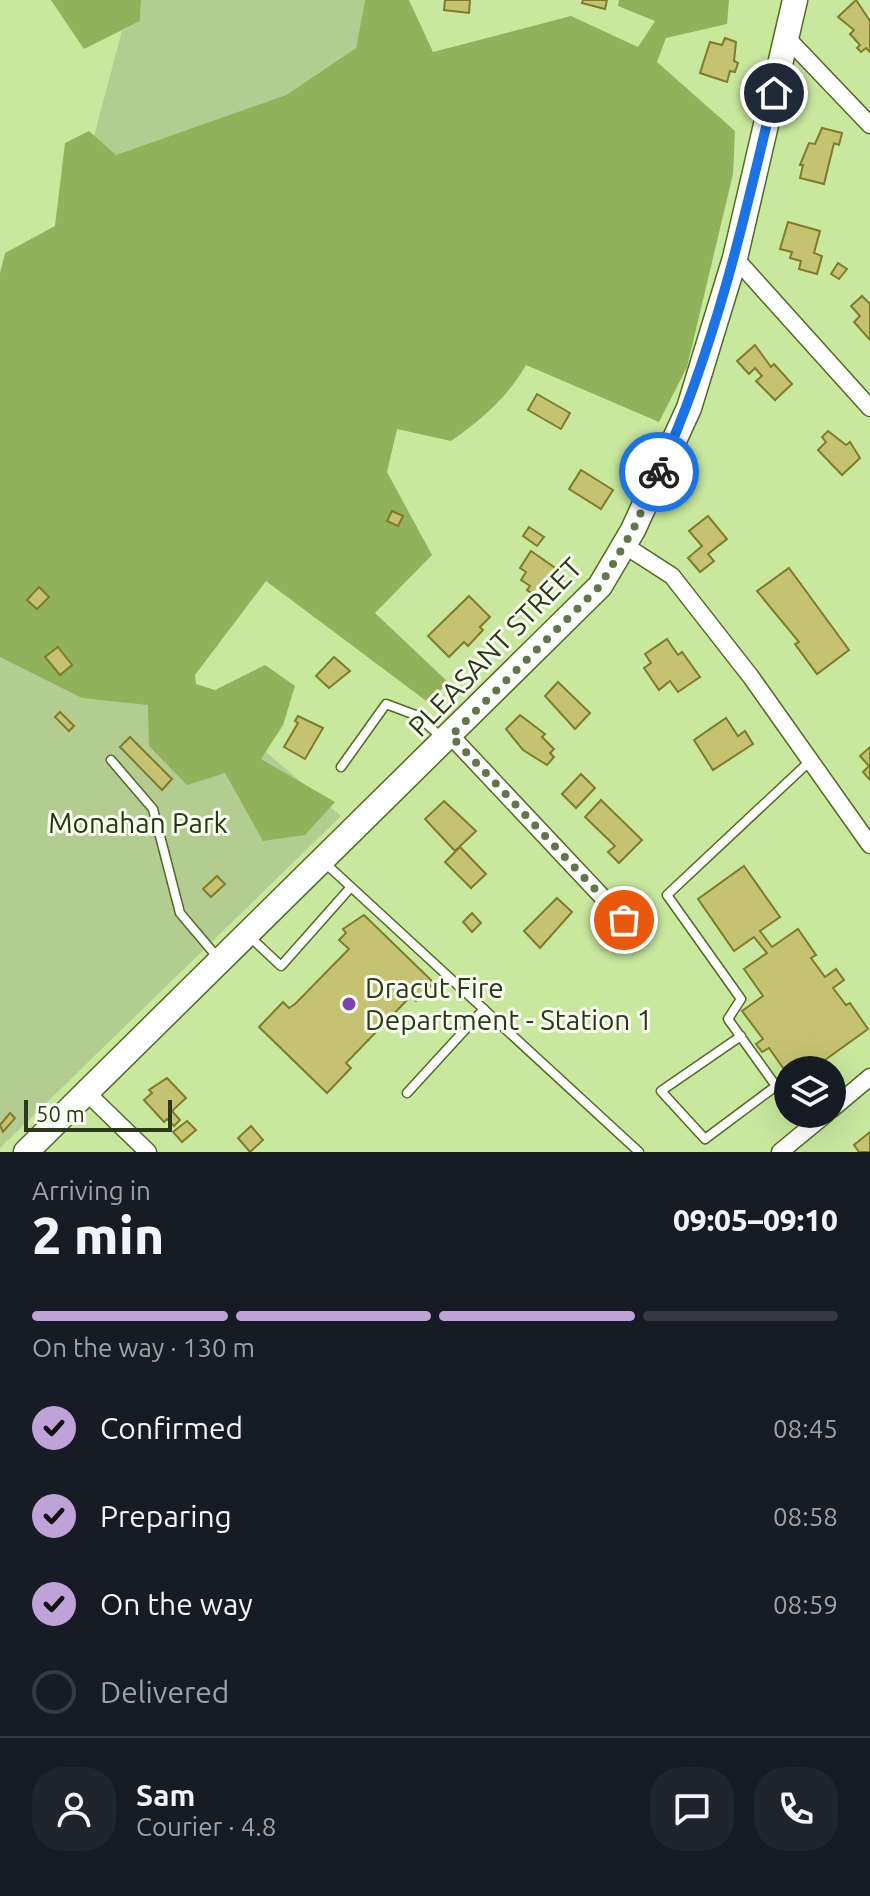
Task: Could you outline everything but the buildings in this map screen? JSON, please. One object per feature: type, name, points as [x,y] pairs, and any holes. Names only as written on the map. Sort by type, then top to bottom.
[{"type":"main road","name":"PLEASANT STREET","points":[[26,1152],[600,586],[624,545],[689,408],[735,258],[795,0]]},
{"type":"street","points":[[787,38],[870,125]]},
{"type":"street","points":[[735,258],[870,408]]},
{"type":"street","points":[[624,545],[672,576],[870,845]]},
{"type":"street","points":[[448,739],[624,920]]},
{"type":"street","points":[[846,1097],[870,1077]]},
{"type":"street","points":[[87,1093],[148,1152]]},
{"type":"street","points":[[780,1152],[809,1128]]},
{"type":"lane","points":[[341,767],[386,704],[418,716],[448,739]]},
{"type":"lane","points":[[111,760],[153,809],[180,913],[222,961]]},
{"type":"lane","points":[[741,1036],[661,1091],[705,1139],[776,1086],[741,1036],[728,1019],[741,999],[667,895],[810,761]]},
{"type":"lane","points":[[323,861],[639,1152]]},
{"type":"lane","points":[[248,935],[281,966],[351,887]]},
{"type":"lane","points":[[407,1093],[484,1009]]},
{"type":"green space","points":[[51,0],[141,0],[140,21],[84,49]]},
{"type":"green space","points":[[141,0],[365,0],[356,48],[286,95],[116,155],[94,136],[122,31],[140,21]]},
{"type":"green space","points":[[365,0],[409,0],[433,52],[571,16],[638,47],[655,21],[618,6],[619,0],[729,0],[727,24],[666,38],[657,62],[735,131],[733,174],[687,367],[659,422],[526,365],[511,388],[493,407],[451,441],[397,429],[387,472],[432,555],[375,613],[448,682],[429,703],[266,581],[195,675],[196,684],[215,690],[265,665],[295,686],[283,725],[261,759],[335,802],[305,835],[263,841],[225,773],[187,785],[149,746],[148,705],[82,698],[0,657],[0,273],[5,253],[55,226],[65,143],[89,131],[116,155],[286,95],[356,48]]},
{"type":"green space","name":"Monahan Park","points":[[6,530],[341,816],[0,1148],[0,549]]},
{"type":"way so far","points":[[624,920],[451,736],[600,586],[633,530],[659,472]]},
{"type":"place","name":"Dracut Fire Department - Station 1","points":[[349,1004]]},
{"type":"route","points":[[659,472],[689,408],[735,258],[774,93]]}]
